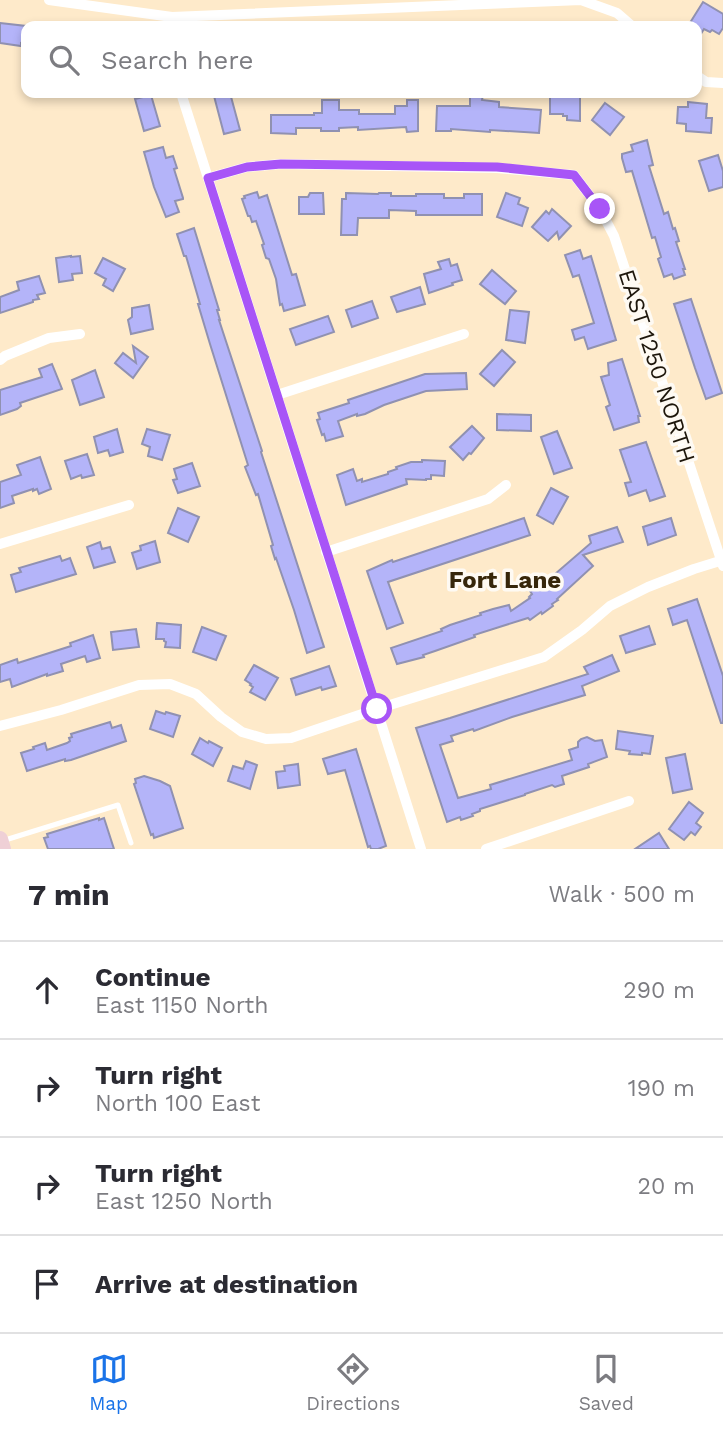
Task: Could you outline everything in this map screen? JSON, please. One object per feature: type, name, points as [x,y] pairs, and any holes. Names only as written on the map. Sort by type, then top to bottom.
[{"type":"main road","points":[[0,841],[3,849]]},
{"type":"street","points":[[49,0],[166,21]]},
{"type":"street","points":[[191,21],[581,0],[617,13],[626,21]]},
{"type":"street","points":[[702,79],[723,83]]},
{"type":"street","points":[[183,98],[421,849]]},
{"type":"street","name":"EAST 1250 NORTH","points":[[208,178],[247,167],[281,164],[497,167],[574,175],[600,209],[614,236],[722,562]]},
{"type":"street","points":[[0,359],[49,338],[80,334]]},
{"type":"street","points":[[276,395],[464,334]]},
{"type":"street","points":[[326,552],[488,499],[506,485]]},
{"type":"street","points":[[0,544],[129,505]]},
{"type":"street","points":[[0,726],[139,685],[170,684],[197,694],[242,733],[266,739],[292,738],[544,657],[610,606],[648,587],[694,569],[722,562]]},
{"type":"street","points":[[486,849],[629,802]]},
{"type":"lane","points":[[0,841],[118,805],[131,843]]},
{"type":"building","points":[[703,2],[723,14],[723,28],[719,34],[704,29],[702,32],[702,21],[691,21]]},
{"type":"building","points":[[0,23],[21,25],[21,46],[0,43]]},
{"type":"building","points":[[152,98],[160,126],[144,131],[135,99]]},
{"type":"building","points":[[215,98],[231,98],[240,130],[224,134]]},
{"type":"building","points":[[470,98],[482,98],[499,102],[499,107],[541,110],[539,133],[451,129],[436,131],[437,106],[470,106]]},
{"type":"building","points":[[550,98],[580,98],[580,121],[567,120],[567,116],[563,114],[550,114]]},
{"type":"building","points":[[322,100],[339,100],[339,110],[359,110],[359,114],[395,114],[395,106],[407,106],[407,100],[418,100],[418,131],[407,132],[406,127],[358,130],[358,127],[339,128],[339,131],[296,128],[296,134],[271,133],[271,115],[322,113]]},
{"type":"building","points":[[688,102],[707,104],[706,118],[712,118],[711,133],[686,131],[686,124],[677,123],[678,107],[688,107]]},
{"type":"building","points":[[605,103],[624,117],[610,135],[592,120]]},
{"type":"building","points":[[647,140],[653,165],[649,166],[664,214],[668,212],[673,229],[675,228],[679,241],[676,242],[685,269],[685,275],[674,279],[672,274],[664,277],[655,237],[652,238],[632,171],[626,172],[622,158],[622,154],[633,151],[631,145]]},
{"type":"building","points":[[163,147],[166,158],[173,156],[183,198],[175,201],[179,212],[166,217],[144,152]]},
{"type":"building","points":[[718,155],[723,171],[723,187],[709,191],[699,161]]},
{"type":"building","points":[[257,192],[259,198],[267,195],[292,275],[296,274],[305,305],[284,311],[282,304],[280,305],[276,279],[269,259],[266,258],[256,221],[252,222],[248,216],[242,199]]},
{"type":"building","points":[[310,193],[323,193],[324,214],[299,214],[299,197],[308,197]]},
{"type":"building","points":[[346,193],[391,193],[391,196],[444,194],[444,198],[482,194],[482,215],[416,215],[416,211],[389,210],[389,218],[358,218],[357,235],[341,235],[342,199],[346,199]]},
{"type":"building","points":[[506,193],[520,198],[518,204],[528,208],[522,226],[497,217]]},
{"type":"building","points":[[552,209],[571,226],[559,239],[557,232],[548,241],[532,227],[546,211],[549,214]]},
{"type":"building","points":[[194,228],[219,310],[219,320],[324,647],[307,653],[275,559],[258,494],[256,495],[245,467],[248,465],[198,304],[186,256],[177,234]]},
{"type":"building","points":[[580,250],[583,259],[591,256],[616,340],[588,349],[584,337],[575,340],[572,330],[594,323],[579,275],[573,277],[565,255]]},
{"type":"building","points":[[80,256],[82,273],[72,274],[73,280],[59,282],[56,258]]},
{"type":"building","points":[[103,258],[125,269],[113,291],[103,285],[106,279],[95,273]]},
{"type":"building","points":[[449,259],[451,266],[457,264],[462,280],[429,293],[424,274],[441,269],[438,262]]},
{"type":"building","points":[[492,270],[516,291],[505,304],[480,284]]},
{"type":"building","points":[[39,276],[45,293],[37,295],[39,299],[0,313],[0,297],[19,290],[17,282]]},
{"type":"building","points":[[420,287],[425,304],[397,312],[391,297]]},
{"type":"building","points":[[691,299],[722,393],[706,399],[674,304]]},
{"type":"building","points":[[372,301],[378,318],[352,327],[346,310]]},
{"type":"building","points":[[149,305],[153,329],[131,334],[128,320],[132,317],[132,308]]},
{"type":"building","points":[[510,310],[529,312],[525,343],[506,340]]},
{"type":"building","points":[[328,316],[334,332],[296,345],[290,329]]},
{"type":"building","points":[[133,346],[148,357],[133,378],[115,363],[123,353],[136,363]]},
{"type":"building","points":[[502,350],[515,362],[494,386],[480,374]]},
{"type":"building","points":[[622,359],[640,416],[639,422],[614,430],[606,407],[610,405],[601,377],[609,375],[608,363]]},
{"type":"building","points":[[52,364],[62,389],[20,403],[21,406],[17,409],[0,415],[0,390],[42,377],[39,369]]},
{"type":"building","points":[[95,370],[104,397],[80,405],[72,380]]},
{"type":"building","points":[[466,373],[467,389],[426,391],[338,421],[343,436],[326,441],[324,434],[322,435],[317,420],[320,419],[318,413],[349,403],[348,400],[425,374]]},
{"type":"building","points":[[497,414],[531,415],[531,431],[497,430]]},
{"type":"building","points":[[472,426],[484,438],[463,460],[450,447]]},
{"type":"building","points":[[117,429],[123,452],[110,456],[108,450],[98,453],[94,437]]},
{"type":"building","points":[[147,429],[170,435],[162,460],[148,456],[150,447],[142,444]]},
{"type":"building","points":[[557,431],[572,468],[554,474],[541,437]]},
{"type":"building","points":[[646,442],[665,496],[650,501],[646,490],[629,496],[625,483],[631,482],[620,450]]},
{"type":"building","points":[[87,454],[94,475],[82,478],[81,475],[71,479],[65,461]]},
{"type":"building","points":[[40,457],[51,489],[39,494],[37,489],[33,489],[12,496],[14,503],[0,508],[0,482],[21,475],[17,465]]},
{"type":"building","points":[[422,460],[445,461],[444,476],[431,475],[431,479],[426,480],[406,479],[407,484],[346,505],[337,475],[353,469],[357,481],[362,479],[362,482],[388,474],[397,469],[396,467]]},
{"type":"building","points":[[192,463],[200,486],[178,493],[173,480],[177,479],[174,469]]},
{"type":"building","points":[[551,488],[568,497],[553,524],[537,515]]},
{"type":"building","points":[[178,508],[199,517],[188,542],[168,533]]},
{"type":"building","points":[[524,518],[530,535],[388,582],[403,623],[387,629],[367,571],[392,560],[393,562]]},
{"type":"building","points":[[671,518],[676,535],[648,545],[643,527]]},
{"type":"building","points":[[617,527],[623,542],[583,555],[593,566],[542,614],[541,612],[530,620],[528,618],[474,635],[475,637],[423,655],[424,657],[397,664],[391,648],[442,631],[441,629],[450,625],[481,615],[480,613],[509,605],[511,611],[530,598],[530,591],[539,585],[540,587],[591,543],[589,536]]},
{"type":"building","points":[[155,541],[160,562],[137,569],[132,553],[141,550],[140,546]]},
{"type":"building","points":[[100,542],[102,549],[110,547],[115,562],[94,568],[87,547]]},
{"type":"building","points":[[60,556],[62,561],[70,558],[76,574],[16,592],[11,575],[21,572],[19,568]]},
{"type":"building","points":[[697,599],[723,676],[723,723],[687,620],[673,625],[668,609]]},
{"type":"building","points":[[157,623],[181,625],[180,648],[165,647],[164,639],[156,639]]},
{"type":"building","points":[[649,626],[655,644],[626,653],[620,636]]},
{"type":"building","points":[[202,627],[226,636],[216,660],[193,652]]},
{"type":"building","points":[[136,629],[139,647],[113,650],[111,632]]},
{"type":"building","points":[[93,635],[100,658],[87,662],[85,656],[61,664],[63,671],[12,687],[10,679],[0,682],[0,665],[17,659],[18,663],[71,646],[70,643]]},
{"type":"building","points":[[612,655],[619,671],[582,686],[585,695],[451,736],[453,741],[440,745],[458,798],[491,789],[490,785],[572,760],[569,750],[578,747],[578,742],[587,737],[595,741],[602,740],[607,757],[588,764],[589,767],[562,776],[564,784],[555,787],[552,785],[480,809],[472,814],[473,816],[447,822],[416,728],[588,674],[584,667]]},
{"type":"building","points":[[254,665],[278,678],[265,700],[250,692],[253,687],[245,680]]},
{"type":"building","points":[[329,666],[336,686],[322,690],[321,687],[296,695],[291,679]]},
{"type":"building","points":[[156,711],[180,716],[173,737],[150,729]]},
{"type":"building","points":[[110,722],[112,728],[121,725],[126,741],[71,760],[65,759],[27,771],[21,753],[45,743],[47,750],[70,741],[71,734]]},
{"type":"building","points":[[618,731],[653,736],[650,754],[629,754],[630,751],[616,749]]},
{"type":"building","points":[[200,738],[222,748],[213,766],[192,754]]},
{"type":"building","points":[[356,749],[386,846],[378,849],[368,847],[345,770],[328,774],[323,759]]},
{"type":"building","points":[[685,754],[692,789],[673,793],[666,758]]},
{"type":"building","points":[[246,761],[257,765],[250,789],[228,781],[233,766],[243,769]]},
{"type":"building","points":[[298,764],[300,785],[278,788],[276,772],[285,771],[284,766]]},
{"type":"building","points":[[144,776],[170,786],[183,828],[154,838],[153,834],[151,835],[134,784],[135,779]]},
{"type":"building","points":[[689,802],[703,813],[696,823],[701,827],[695,835],[691,832],[684,840],[669,829]]},
{"type":"building","points":[[104,818],[114,849],[48,849],[44,838],[48,837],[47,834]]},
{"type":"building","points":[[659,833],[669,849],[635,849]]},
{"type":"district","name":"Fort Lane","points":[[505,580]]},
{"type":"route","points":[[377,709],[208,178],[247,167],[281,164],[497,167],[574,175],[600,209]]}]
